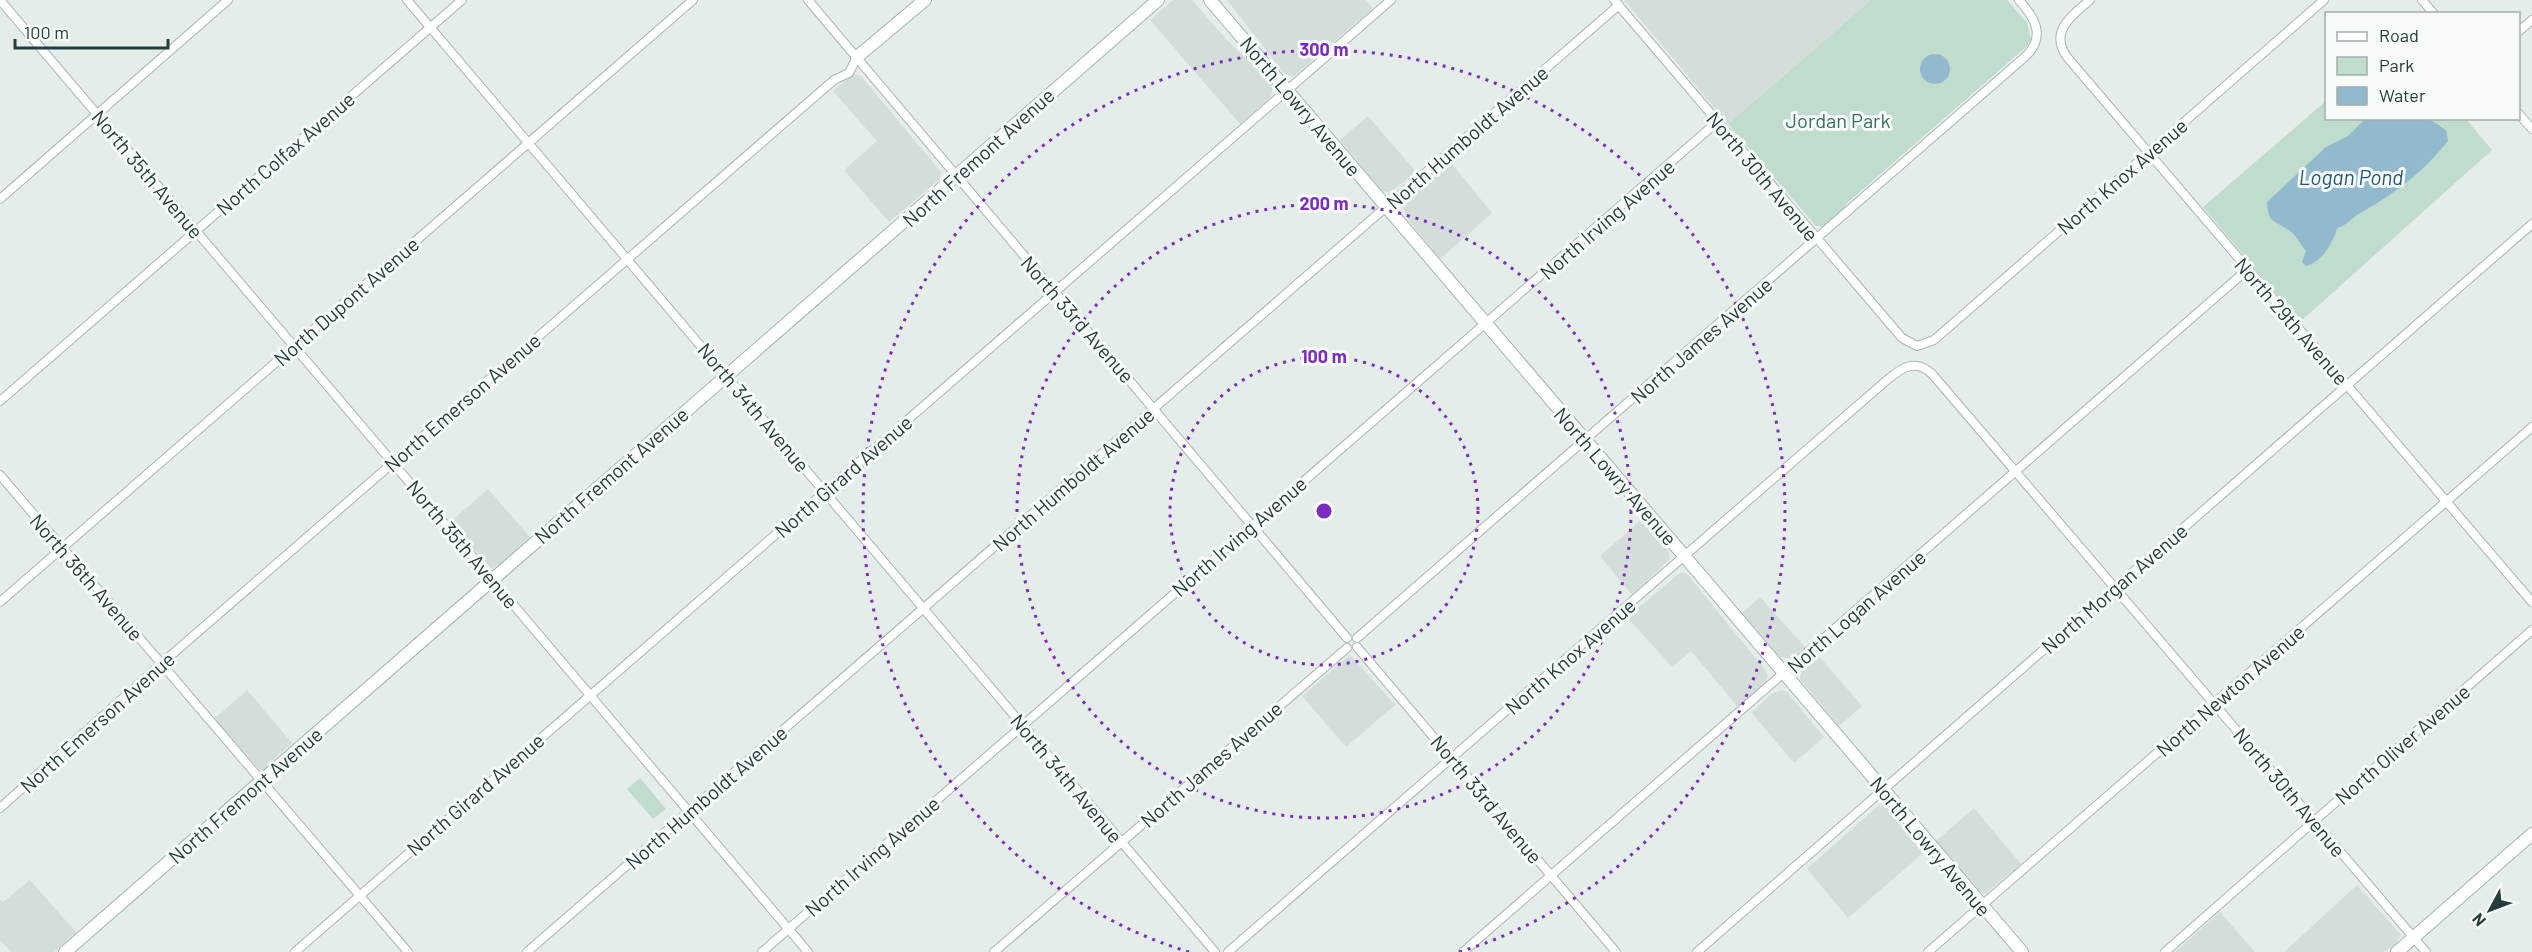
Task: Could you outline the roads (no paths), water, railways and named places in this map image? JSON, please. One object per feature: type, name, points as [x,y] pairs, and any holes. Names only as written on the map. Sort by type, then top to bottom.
[{"type":"street","name":"North 35th Avenue","points":[[0,0],[295,345],[807,952]]},
{"type":"street","points":[[0,199],[228,0]]},
{"type":"street","name":"North 34th Avenue","points":[[407,0],[1215,952]]},
{"type":"street","name":"North Colfax Avenue","points":[[0,401],[462,0]]},
{"type":"street","name":"North Dupont Avenue","points":[[0,602],[693,0]]},
{"type":"street","name":"North 33rd Avenue","points":[[808,0],[1347,638]]},
{"type":"street","name":"North Emerson Avenue","points":[[0,808],[627,259],[834,80],[849,73],[857,57],[925,0]]},
{"type":"street","name":"North Fremont Avenue","points":[[65,952],[1158,0]]},
{"type":"street","name":"North Lowry Avenue","points":[[1210,0],[2022,952]]},
{"type":"street","name":"North Girard Avenue","points":[[295,952],[1391,0]]},
{"type":"street","name":"North James Avenue","points":[[1357,643],[2026,56],[2035,45],[2038,35],[2032,17],[2019,0]]},
{"type":"street","name":"North 29th Avenue","points":[[2090,0],[2068,19],[2059,37],[2067,57],[2532,602]]},
{"type":"street","name":"North Knox Avenue","points":[[1917,346],[1934,340],[2324,0]]},
{"type":"street","points":[[2422,0],[2432,12]]},
{"type":"street","name":"North 30th Avenue","points":[[1616,3],[1902,338],[1917,346]]},
{"type":"street","name":"North Humboldt Avenue","points":[[527,952],[1386,207],[1616,3]]},
{"type":"street","points":[[2520,30],[2532,20]]},
{"type":"street","points":[[2520,115],[2532,129]]},
{"type":"street","name":"North Irving Avenue","points":[[762,952],[1717,123]]},
{"type":"street","name":"North Morgan Avenue","points":[[1697,952],[2532,224]]},
{"type":"street","name":"North Logan Avenue","points":[[1463,952],[2248,269]]},
{"type":"street","name":"North Knox Avenue","points":[[1228,952],[1898,371],[1915,365]]},
{"type":"street","name":"North 30th Avenue","points":[[1915,365],[1933,375],[2426,952]]},
{"type":"street","name":"North Newton Avenue","points":[[1928,952],[2532,428]]},
{"type":"street","name":"North 36th Avenue","points":[[0,475],[408,952]]},
{"type":"street","name":"North Oliver Avenue","points":[[2165,952],[2532,630]]},
{"type":"street","points":[[1354,636],[1357,643],[1347,648],[1345,644],[1347,638],[1354,636]]},
{"type":"street","name":"North 33rd Avenue","points":[[1357,643],[1616,952]]},
{"type":"street","name":"North James Avenue","points":[[994,952],[1347,648]]},
{"type":"street","points":[[2397,952],[2532,834]]},
{"type":"water","points":[[1935,54],[1945,59],[1950,69],[1945,79],[1935,84],[1925,79],[1920,69],[1925,59]]},
{"type":"water","name":"Logan Pond","points":[[2364,120],[2431,120],[2446,130],[2448,141],[2408,182],[2337,228],[2333,240],[2322,256],[2306,266],[2302,262],[2306,251],[2292,233],[2271,218],[2267,202],[2326,147],[2348,136]]},
{"type":"park label","name":"Jordan Park","points":[[1838,120]]}]
